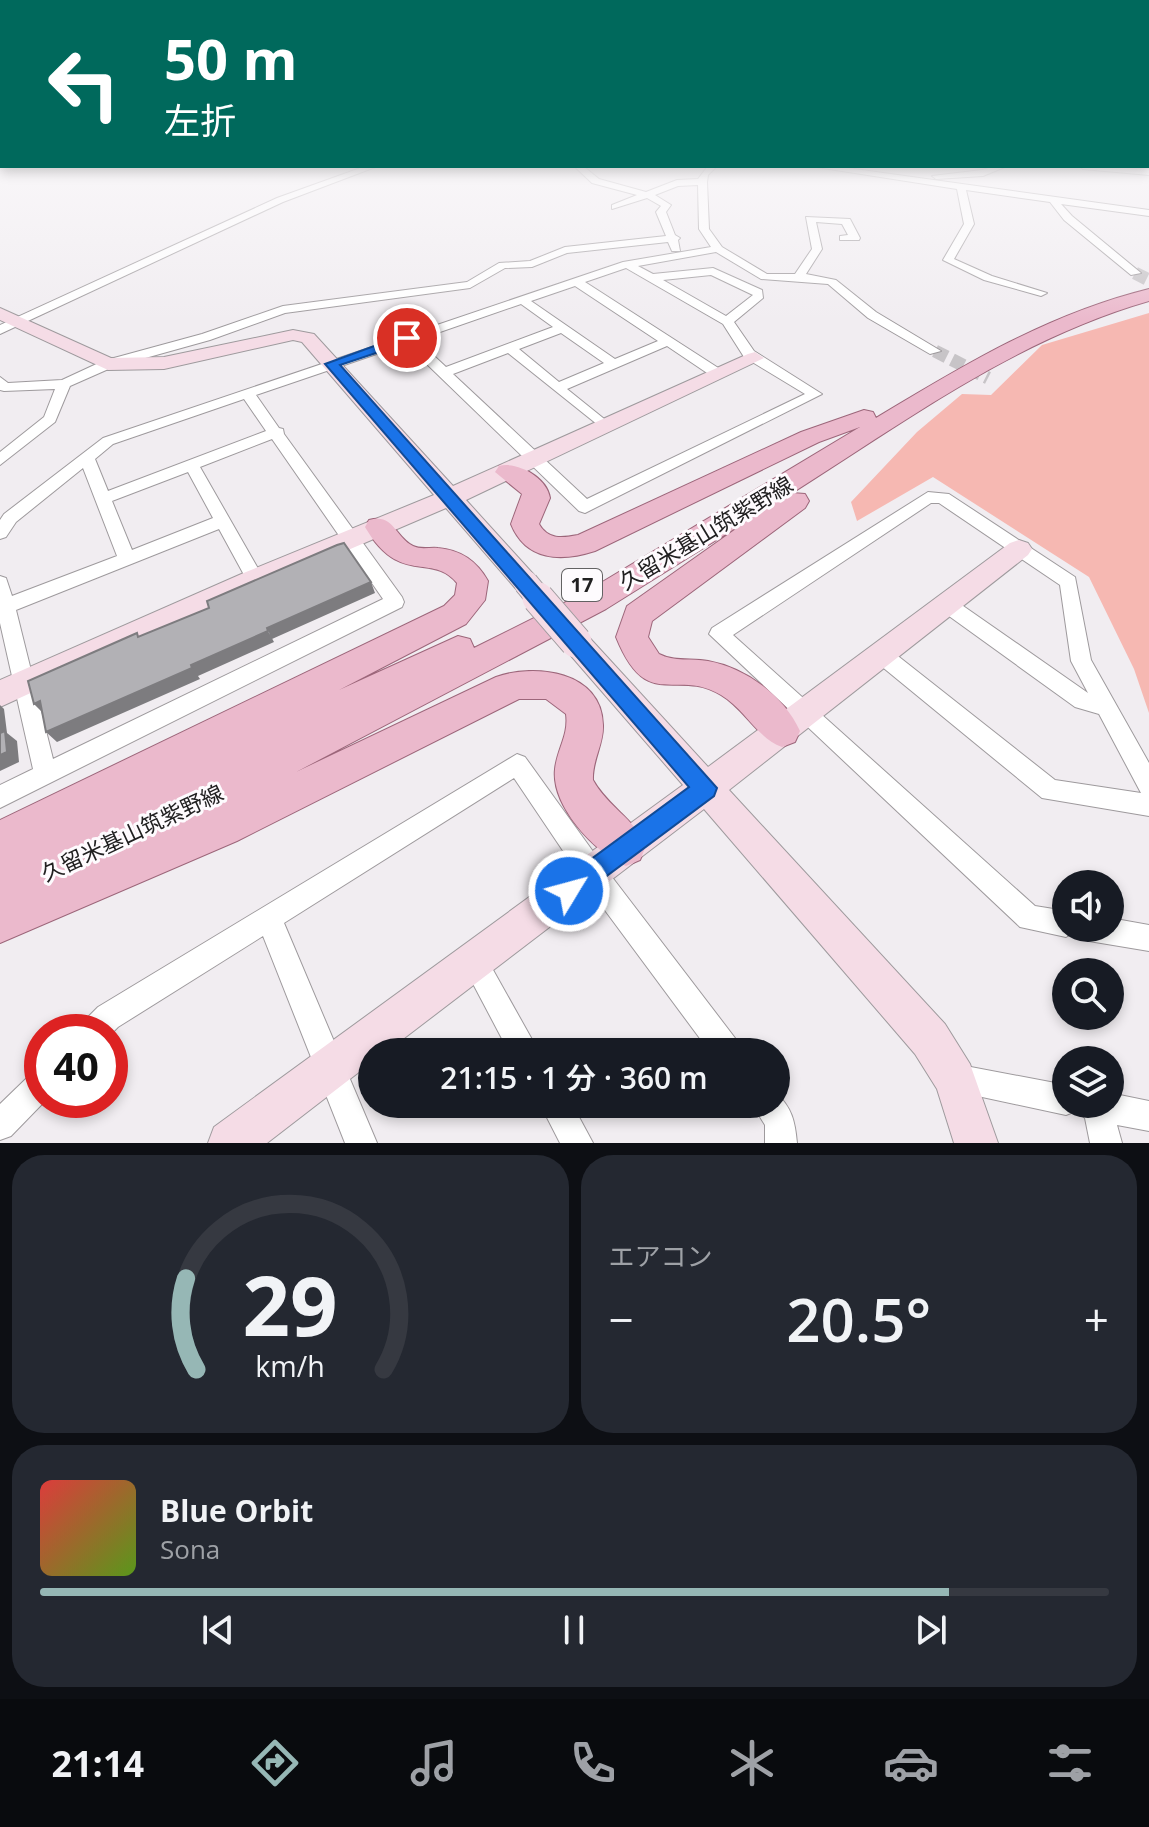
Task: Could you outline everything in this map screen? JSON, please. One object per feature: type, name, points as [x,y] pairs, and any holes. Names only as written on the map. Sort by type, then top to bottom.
[{"type":"main road","name":"久留米基山筑紫野線","points":[[0,863],[212,769],[510,623],[870,422],[1031,337],[1144,284]]},
{"type":"main road","name":"久留米基山筑紫野線","points":[[0,895],[247,779],[541,629],[754,506],[870,422]]},
{"type":"main road","points":[[508,472],[535,490],[536,498],[525,524],[532,539],[548,548],[568,549],[585,544],[810,437],[870,422]]},
{"type":"main road","points":[[794,722],[739,687],[699,673],[668,674],[642,659],[632,637],[633,623],[653,602],[778,515],[855,453],[870,422]]},
{"type":"main road","points":[[0,841],[347,671],[455,615],[469,600],[473,581],[460,564],[446,559],[404,557],[364,533]]},
{"type":"main road","points":[[0,921],[223,827],[508,687],[532,681],[561,689],[582,707],[586,732],[574,769],[576,787],[588,805],[626,846]]},
{"type":"street","points":[[6,322],[248,214]]},
{"type":"street","points":[[662,214],[675,238],[677,255]]},
{"type":"street","points":[[703,214],[704,229],[718,249],[765,277],[799,277],[832,282],[872,315],[935,351]]},
{"type":"street","points":[[967,214],[969,224],[948,260],[988,278],[1041,293]]},
{"type":"street","points":[[1065,214],[1144,284]]},
{"type":"street","points":[[799,277],[817,249],[810,219],[846,221],[855,238],[844,238]]},
{"type":"street","points":[[0,381],[4,387],[64,384],[108,364],[206,337],[283,310],[470,285],[503,265],[532,264],[565,250],[675,238]]},
{"type":"street","points":[[0,533],[10,518],[108,441],[627,264],[718,249]]},
{"type":"street","points":[[407,338],[585,507],[815,394],[755,358],[727,321],[627,264]]},
{"type":"street","points":[[651,278],[713,271],[758,292],[759,296],[727,321]]},
{"type":"street","points":[[577,282],[718,374]]},
{"type":"street","points":[[521,299],[614,364]]},
{"type":"street","points":[[6,322],[108,364],[164,363],[293,335],[308,338],[930,1039],[955,1079],[976,1143]]},
{"type":"street","points":[[445,372],[563,328]]},
{"type":"street","points":[[557,388],[669,341]]},
{"type":"street","points":[[510,348],[603,425]]},
{"type":"street","points":[[0,694],[255,579],[508,472],[533,457],[755,358]]},
{"type":"street","points":[[0,460],[50,419],[64,384]]},
{"type":"street","points":[[0,797],[395,602],[364,533],[247,393]]},
{"type":"street","points":[[104,498],[278,432]]},
{"type":"street","points":[[86,456],[127,559]]},
{"type":"street","points":[[191,464],[220,522],[255,579]]},
{"type":"street","points":[[1052,922],[1029,918],[794,722],[719,634],[928,497],[943,498],[1069,582],[1081,661],[1149,785]]},
{"type":"street","points":[[3,608],[220,522]]},
{"type":"street","points":[[230,1143],[949,606],[1019,549]]},
{"type":"street","points":[[0,583],[3,608],[25,683],[46,775]]},
{"type":"street","points":[[949,606],[1082,701],[1106,706]]},
{"type":"street","points":[[882,655],[1050,790],[1149,805]]},
{"type":"street","points":[[113,1014],[517,764],[593,873],[717,1038]]},
{"type":"street","points":[[269,919],[361,1143]]},
{"type":"street","points":[[1124,934],[1149,938]]},
{"type":"street","points":[[474,961],[517,1038]]},
{"type":"street","points":[[955,1079],[1052,1097]]},
{"type":"street","points":[[0,1125],[24,1101]]},
{"type":"street","points":[[1124,1111],[1149,1116]]},
{"type":"street","points":[[563,1118],[577,1143]]},
{"type":"street","points":[[778,1118],[781,1143]]},
{"type":"street","points":[[1097,1118],[1106,1143]]},
{"type":"shaded area","points":[[1149,313],[1149,713],[1134,669],[1089,577],[933,477],[857,521],[851,502],[917,432],[962,394],[991,395],[1042,345]]},
{"type":"building","points":[[344,543],[371,582],[267,628],[268,631],[191,665],[192,668],[46,732],[40,701],[34,704],[28,681],[137,633],[138,637],[209,608],[207,601]]},
{"type":"building","points":[[5,731],[7,752],[0,755],[0,733]]},
{"type":"tunnel","points":[[1135,273],[1149,280]]},
{"type":"tunnel","points":[[935,351],[988,378]]},
{"type":"route","points":[[407,338],[331,364],[706,788],[569,891]]}]
